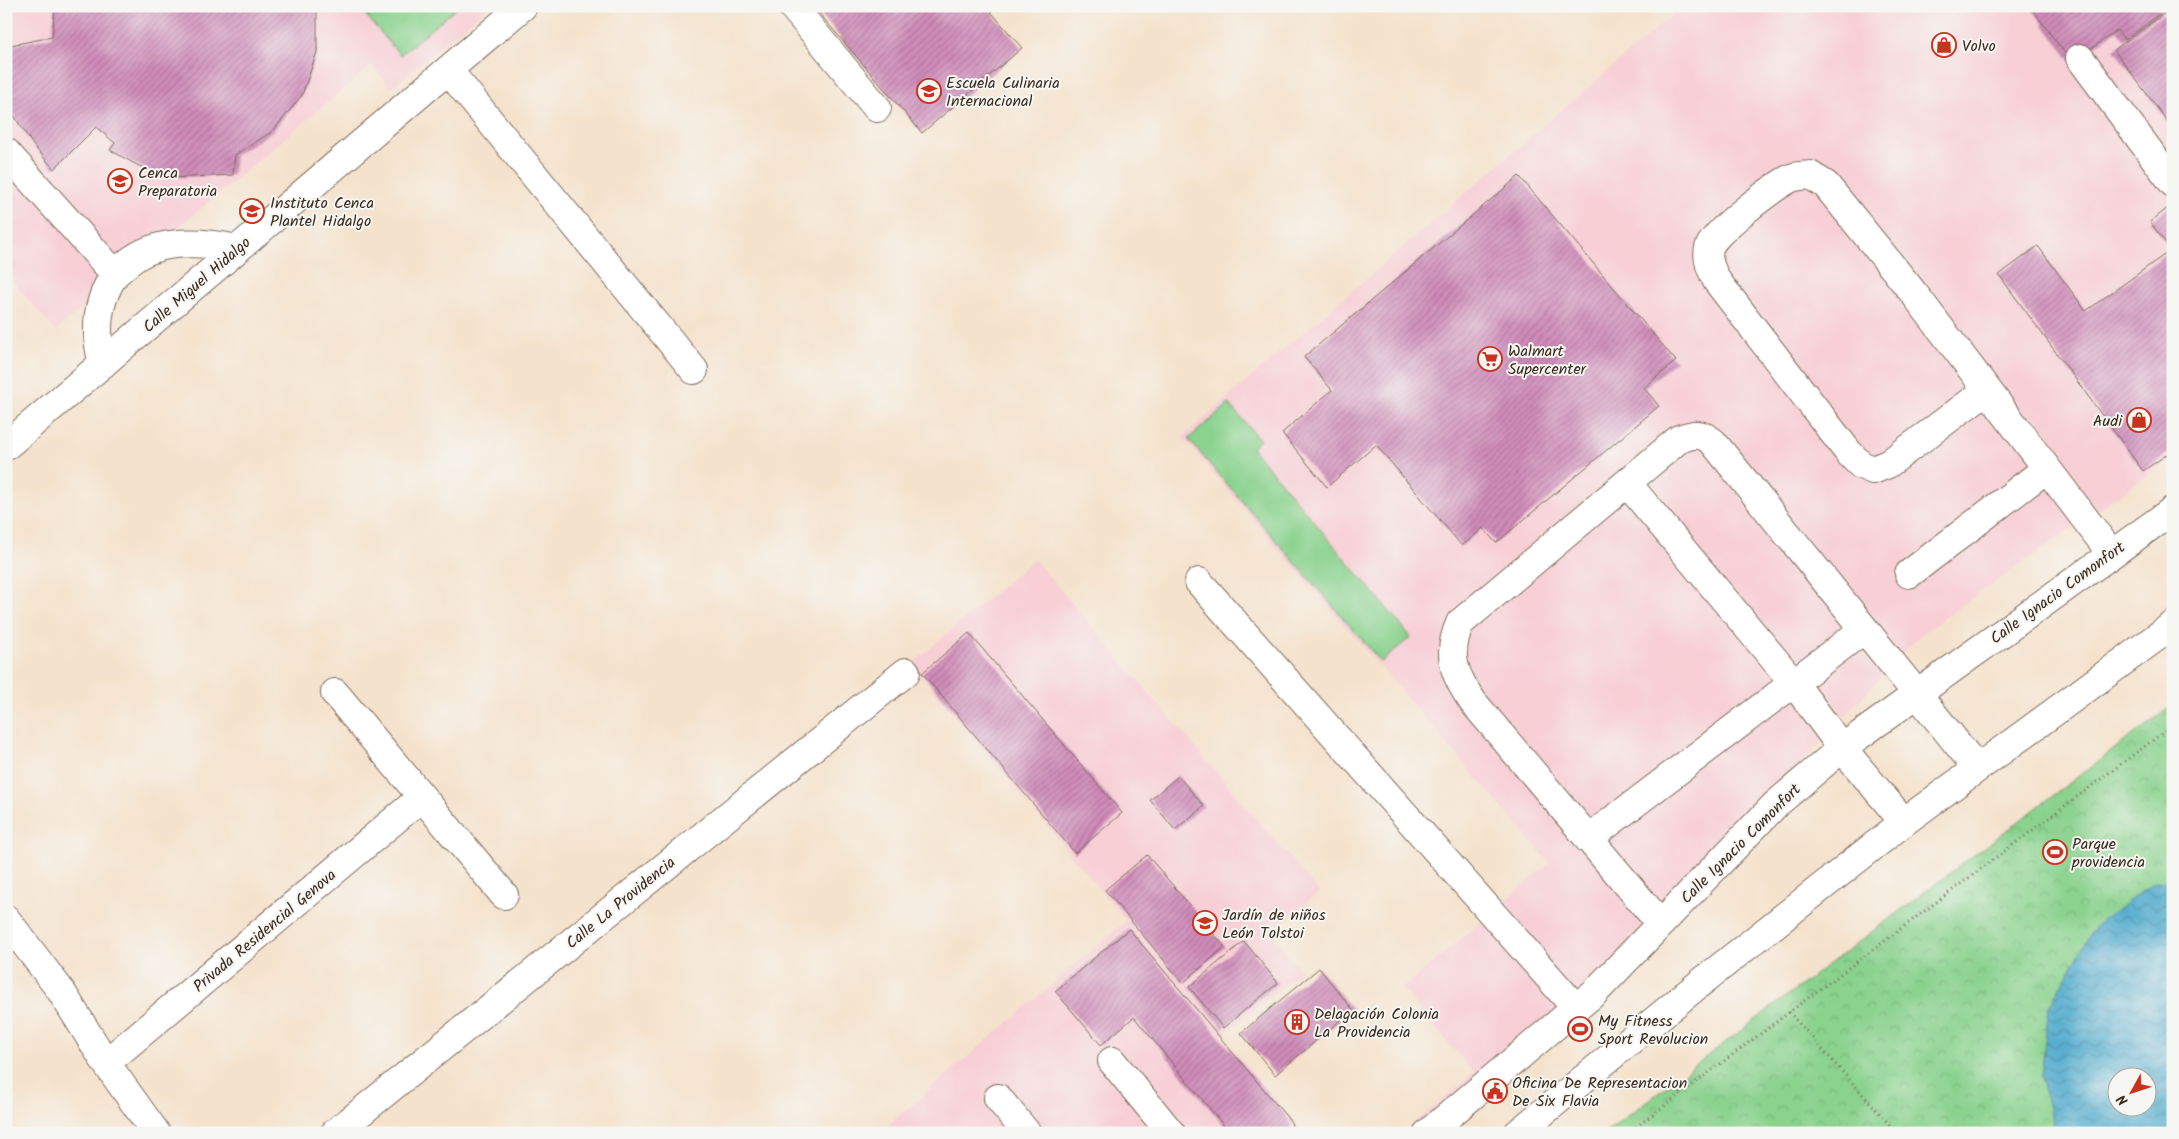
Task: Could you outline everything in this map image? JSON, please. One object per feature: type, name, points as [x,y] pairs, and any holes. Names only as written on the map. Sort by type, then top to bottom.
[{"type":"street","name":"Calle Miguel Hidalgo","points":[[6,446],[523,6]]},
{"type":"street","points":[[792,6],[877,108]]},
{"type":"street","points":[[2080,58],[2173,183]]},
{"type":"street","points":[[448,70],[694,370]]},
{"type":"street","points":[[6,152],[115,274]]},
{"type":"street","points":[[1987,390],[1888,464],[1873,470],[1861,466],[1848,453],[1717,281],[1709,266],[1709,248],[1718,232],[1774,188],[1792,178],[1810,175],[1826,185],[1916,296],[2111,553]]},
{"type":"street","points":[[103,364],[98,347],[97,328],[100,306],[108,285],[115,274],[134,258],[159,248],[194,243],[212,243],[238,248]]},
{"type":"street","points":[[1660,923],[1473,702],[1458,681],[1453,656],[1454,636],[1460,623],[1680,439],[1693,434],[1704,434],[1713,442],[1863,630],[1977,768]]},
{"type":"street","points":[[1908,574],[2046,469]]},
{"type":"street","points":[[1627,483],[1794,683],[1842,748],[1904,822]]},
{"type":"street","name":"Calle Ignacio Comonfort","points":[[1428,1133],[1576,1008],[1621,966],[1774,805],[1842,748],[2173,510]]},
{"type":"street","points":[[1198,582],[1576,1008]]},
{"type":"street","points":[[1518,1133],[1699,984],[1904,822],[2173,625]]},
{"type":"street","points":[[1588,839],[1863,630]]},
{"type":"street","name":"Calle La Providencia","points":[[335,1133],[906,672]]},
{"type":"street","points":[[335,693],[504,895]]},
{"type":"street","name":"Privada Residencial Genova","points":[[106,1063],[422,797]]},
{"type":"street","points":[[6,919],[61,991],[106,1063],[156,1133]]},
{"type":"street","points":[[1112,1061],[1171,1133]]},
{"type":"street","points":[[998,1098],[1027,1133]]},
{"type":"path","points":[[1628,1133],[2173,725]]},
{"type":"path","points":[[1789,1012],[1897,1133]]},
{"type":"shaded area","name":"Cenca Preparatoria","points":[[6,6],[489,6],[391,88],[372,65],[55,331],[6,273]]},
{"type":"shaded area","points":[[1683,6],[2173,6],[2173,457],[1920,635],[1626,952],[1420,1133],[1402,1133],[1474,1073],[1402,989],[1550,863],[1182,437]]},
{"type":"shaded area","points":[[1034,559],[1319,892],[1271,933],[1301,971],[1222,1036],[1303,1133],[879,1133],[1126,921],[912,664]]},
{"type":"green space","points":[[358,6],[459,6],[400,55]]},
{"type":"green space","points":[[1229,404],[1260,440],[1252,448],[1411,637],[1381,662],[1188,439]]},
{"type":"green space","name":"Parque providencia","points":[[2173,705],[2173,1133],[1605,1133]]},
{"type":"water","points":[[2173,879],[2173,1133],[2055,1133],[2041,1076],[2049,1006],[2096,925],[2152,884]]},
{"type":"building","points":[[55,6],[317,6],[317,52],[302,95],[273,131],[235,155],[233,175],[168,178],[139,166],[110,150],[115,143],[96,127],[54,169],[33,145],[11,111],[6,94],[6,46],[52,37]]},
{"type":"building","name":"Escuela Culinaria Internacional","points":[[813,6],[986,6],[1022,48],[922,133]]},
{"type":"building","points":[[2030,6],[2156,6],[2161,13],[2125,40],[2117,30],[2072,63]]},
{"type":"building","points":[[2173,7],[2173,129],[2114,50]]},
{"type":"building","name":"Walmart Supercenter","points":[[1519,176],[1676,361],[1644,388],[1659,406],[1496,543],[1483,528],[1462,546],[1376,445],[1327,487],[1282,433],[1332,390],[1304,357]]},
{"type":"building","points":[[2168,208],[2173,214],[2173,450],[2143,471],[1999,275],[2038,246],[2086,311],[2171,250],[2150,222]]},
{"type":"building","points":[[969,633],[1122,813],[1075,853],[922,673]]},
{"type":"building","points":[[1178,776],[1204,806],[1175,830],[1150,800]]},
{"type":"building","points":[[1147,855],[1225,947],[1183,983],[1105,890]]},
{"type":"building","points":[[1129,929],[1291,1122],[1294,1133],[1230,1133],[1134,1017],[1101,1045],[1055,991]]},
{"type":"building","points":[[1244,941],[1278,983],[1223,1028],[1189,987]]},
{"type":"building","name":"Delagación Colonia La Providencia","points":[[1319,968],[1353,1010],[1275,1075],[1241,1033]]},
{"type":"place","name":"Volvo","points":[[1944,45]]},
{"type":"place","name":"Escuela Culinaria Internacional","points":[[929,91]]},
{"type":"place","name":"Cenca Preparatoria","points":[[120,181]]},
{"type":"place","name":"Instituto Cenca Plantel Hidalgo","points":[[252,211]]},
{"type":"place","name":"Walmart Supercenter","points":[[1490,359]]},
{"type":"place","name":"Audi","points":[[2139,420]]},
{"type":"place","name":"Parque providencia","points":[[2055,852]]},
{"type":"place","name":"Jardín de niños León Tolstoi","points":[[1205,923]]},
{"type":"place","name":"Delagación Colonia La Providencia","points":[[1297,1022]]},
{"type":"place","name":"My Fitness Sport Revolucion","points":[[1580,1029]]},
{"type":"place","name":"Oficina De Representacion De Six Flavia","points":[[1495,1091]]}]
